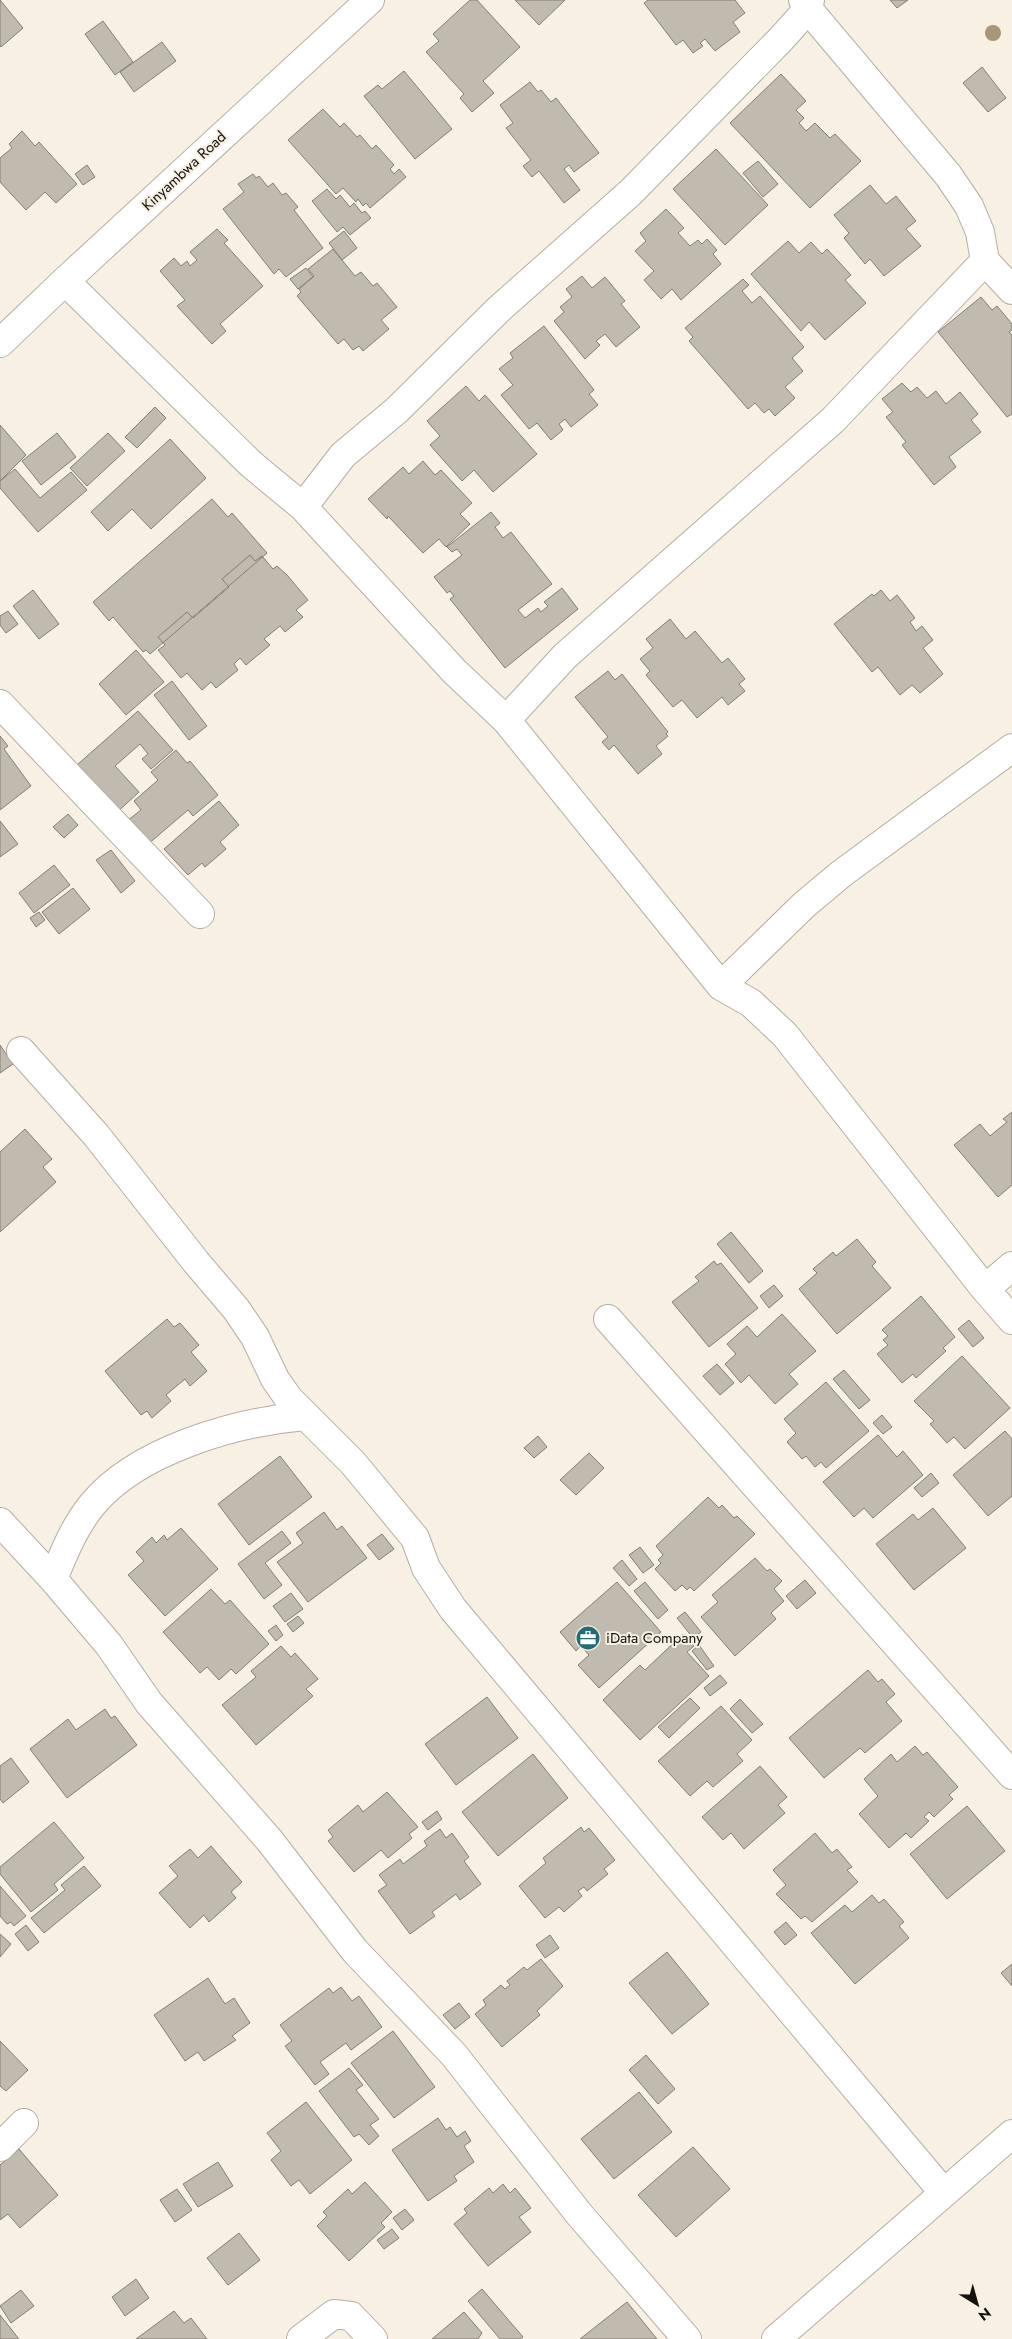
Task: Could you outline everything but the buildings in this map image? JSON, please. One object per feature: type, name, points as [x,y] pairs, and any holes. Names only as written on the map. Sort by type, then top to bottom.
[{"type":"street","name":"Kinyambwa Road","points":[[0,343],[370,0]]},
{"type":"street","points":[[303,507],[343,455],[397,410],[499,309],[631,192],[807,3],[948,175],[969,206],[980,232],[985,261],[1012,290]]},
{"type":"street","points":[[506,720],[565,656],[833,420],[985,261]]},
{"type":"street","points":[[65,281],[251,464],[303,507],[454,671],[506,720],[721,986],[751,1003],[785,1035],[985,1289],[1012,1320]]},
{"type":"street","points":[[0,704],[200,914]]},
{"type":"street","points":[[721,986],[804,905],[842,874],[1012,748]]},
{"type":"street","points":[[21,1051],[96,1135],[196,1262],[236,1309],[255,1337],[275,1379],[305,1416],[353,1463],[415,1538],[426,1568],[453,1609],[944,2193]]},
{"type":"street","points":[[985,1289],[1012,1266]]},
{"type":"street","points":[[608,1319],[1012,1775]]},
{"type":"street","points":[[53,1579],[74,1532],[92,1505],[125,1475],[160,1456],[240,1425],[305,1416]]},
{"type":"street","points":[[0,1522],[53,1579],[109,1645],[149,1703],[270,1841],[355,1951],[454,2055],[579,2214],[687,2339]]},
{"type":"street","points":[[0,2147],[24,2123]]},
{"type":"street","points":[[776,2339],[1012,2134]]},
{"type":"street","points":[[301,2339],[334,2314],[351,2316],[373,2339]]},
{"type":"place","name":"iData Company","points":[[588,1638]]}]
